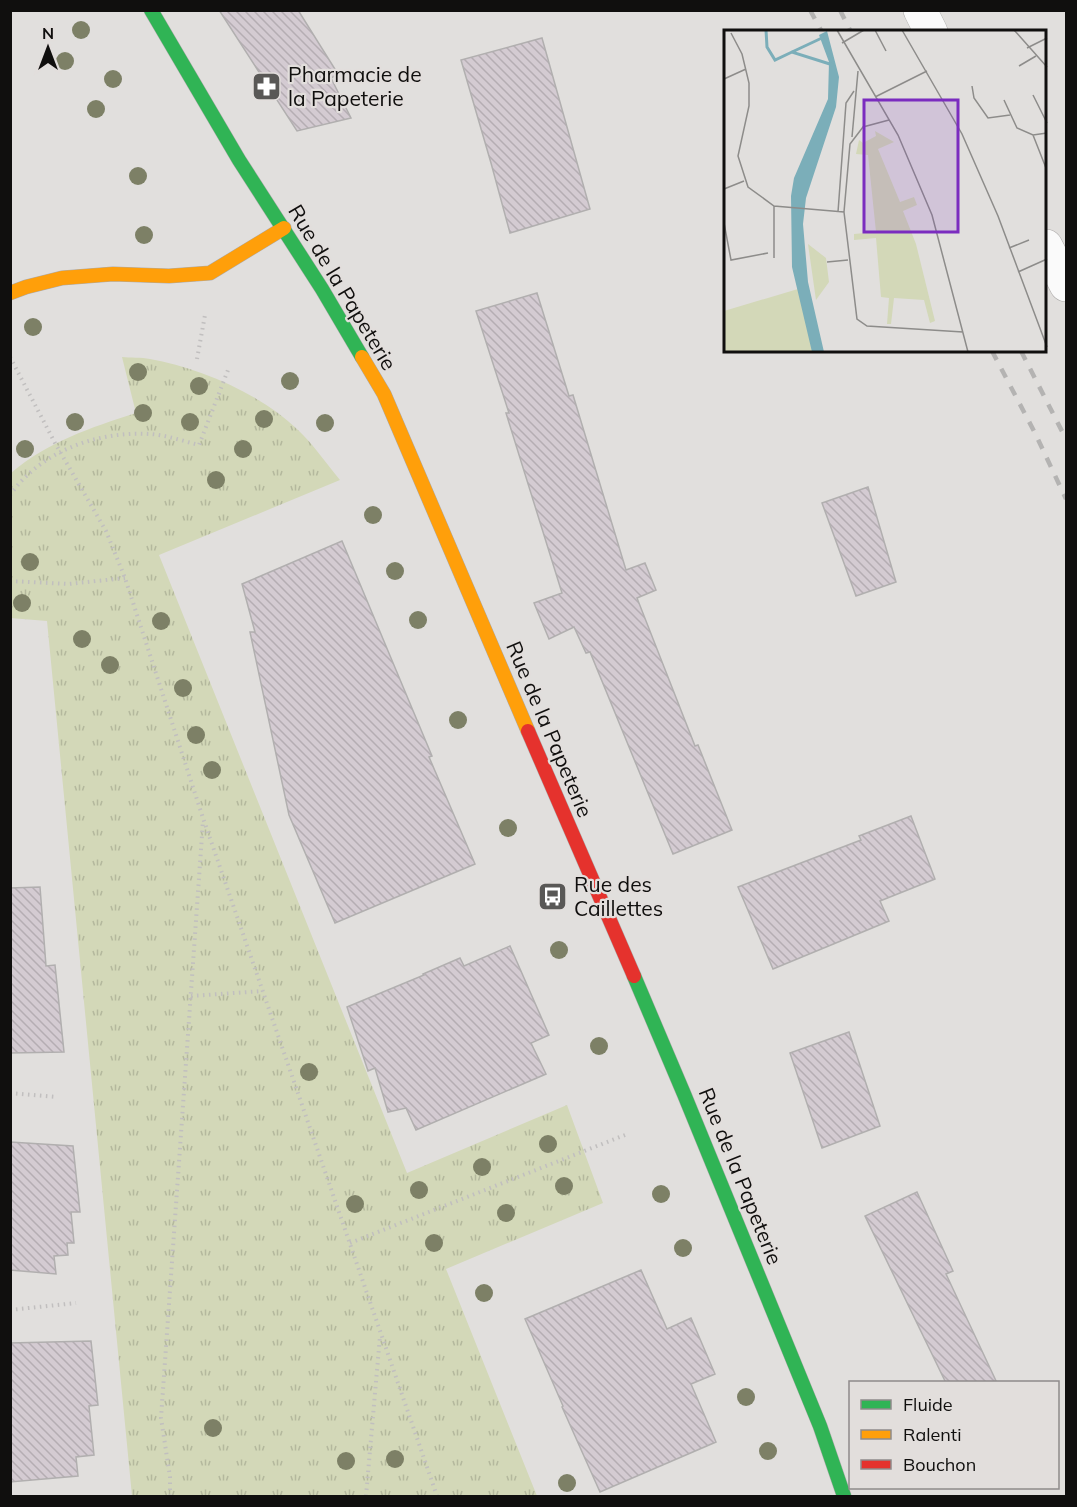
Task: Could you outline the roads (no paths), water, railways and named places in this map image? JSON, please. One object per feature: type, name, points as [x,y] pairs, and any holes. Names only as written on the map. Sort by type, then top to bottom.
[{"type":"street","name":"Rue de la Papeterie","points":[[151,10],[238,160],[284,228],[384,394],[689,1105],[820,1426],[844,1497]]},
{"type":"street","points":[[920,10],[930,30]]},
{"type":"street","points":[[10,293],[26,286],[62,278],[113,274],[169,276],[210,273],[284,228]]},
{"type":"street","points":[[1047,248],[1066,285]]},
{"type":"railway","points":[[810,10],[821,30]]},
{"type":"railway","points":[[840,10],[850,30]]},
{"type":"railway","points":[[993,352],[1066,499]]},
{"type":"railway","points":[[1022,352],[1066,439]]},
{"type":"place","name":"Pharmacie de la Papeterie","points":[[267,86]]},
{"type":"place","name":"Rue des Caillettes","points":[[553,896]]}]
